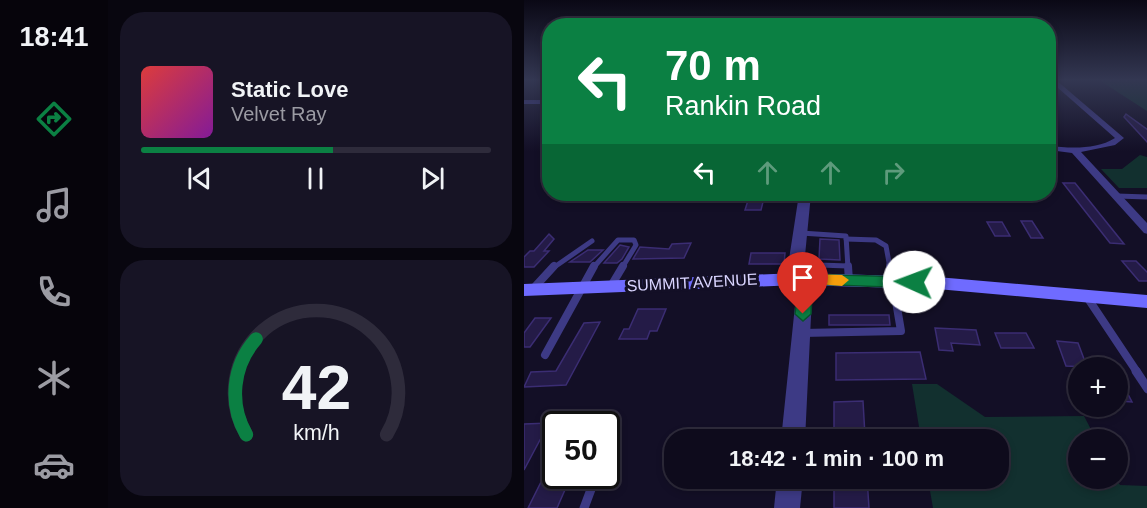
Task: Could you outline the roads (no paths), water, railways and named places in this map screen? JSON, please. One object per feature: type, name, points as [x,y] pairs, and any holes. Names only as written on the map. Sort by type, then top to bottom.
[{"type":"main road","name":"SUMMIT AVENUE","points":[[528,290],[798,279],[848,273],[892,282],[1086,295],[1148,302]]},
{"type":"street","points":[[1056,149],[1075,151],[1112,143],[1120,138],[1080,104]]},
{"type":"street","points":[[1075,151],[1148,231]]},
{"type":"street","points":[[794,429],[804,296],[798,279],[797,259],[804,201]]},
{"type":"street","points":[[787,508],[789,489]]},
{"type":"lane","points":[[1116,196],[1145,197],[1148,202]]},
{"type":"lane","points":[[800,233],[841,234],[846,239],[883,242],[886,246],[901,331],[802,333]]},
{"type":"lane","points":[[797,259],[814,260],[819,266],[848,273],[846,239]]},
{"type":"lane","points":[[545,355],[580,288],[608,248],[618,240],[634,240],[636,245],[610,286]]},
{"type":"lane","points":[[528,290],[557,263],[585,243],[592,241]]},
{"type":"lane","points":[[1086,295],[1148,389]]},
{"type":"lane","points":[[584,508],[591,489]]}]
